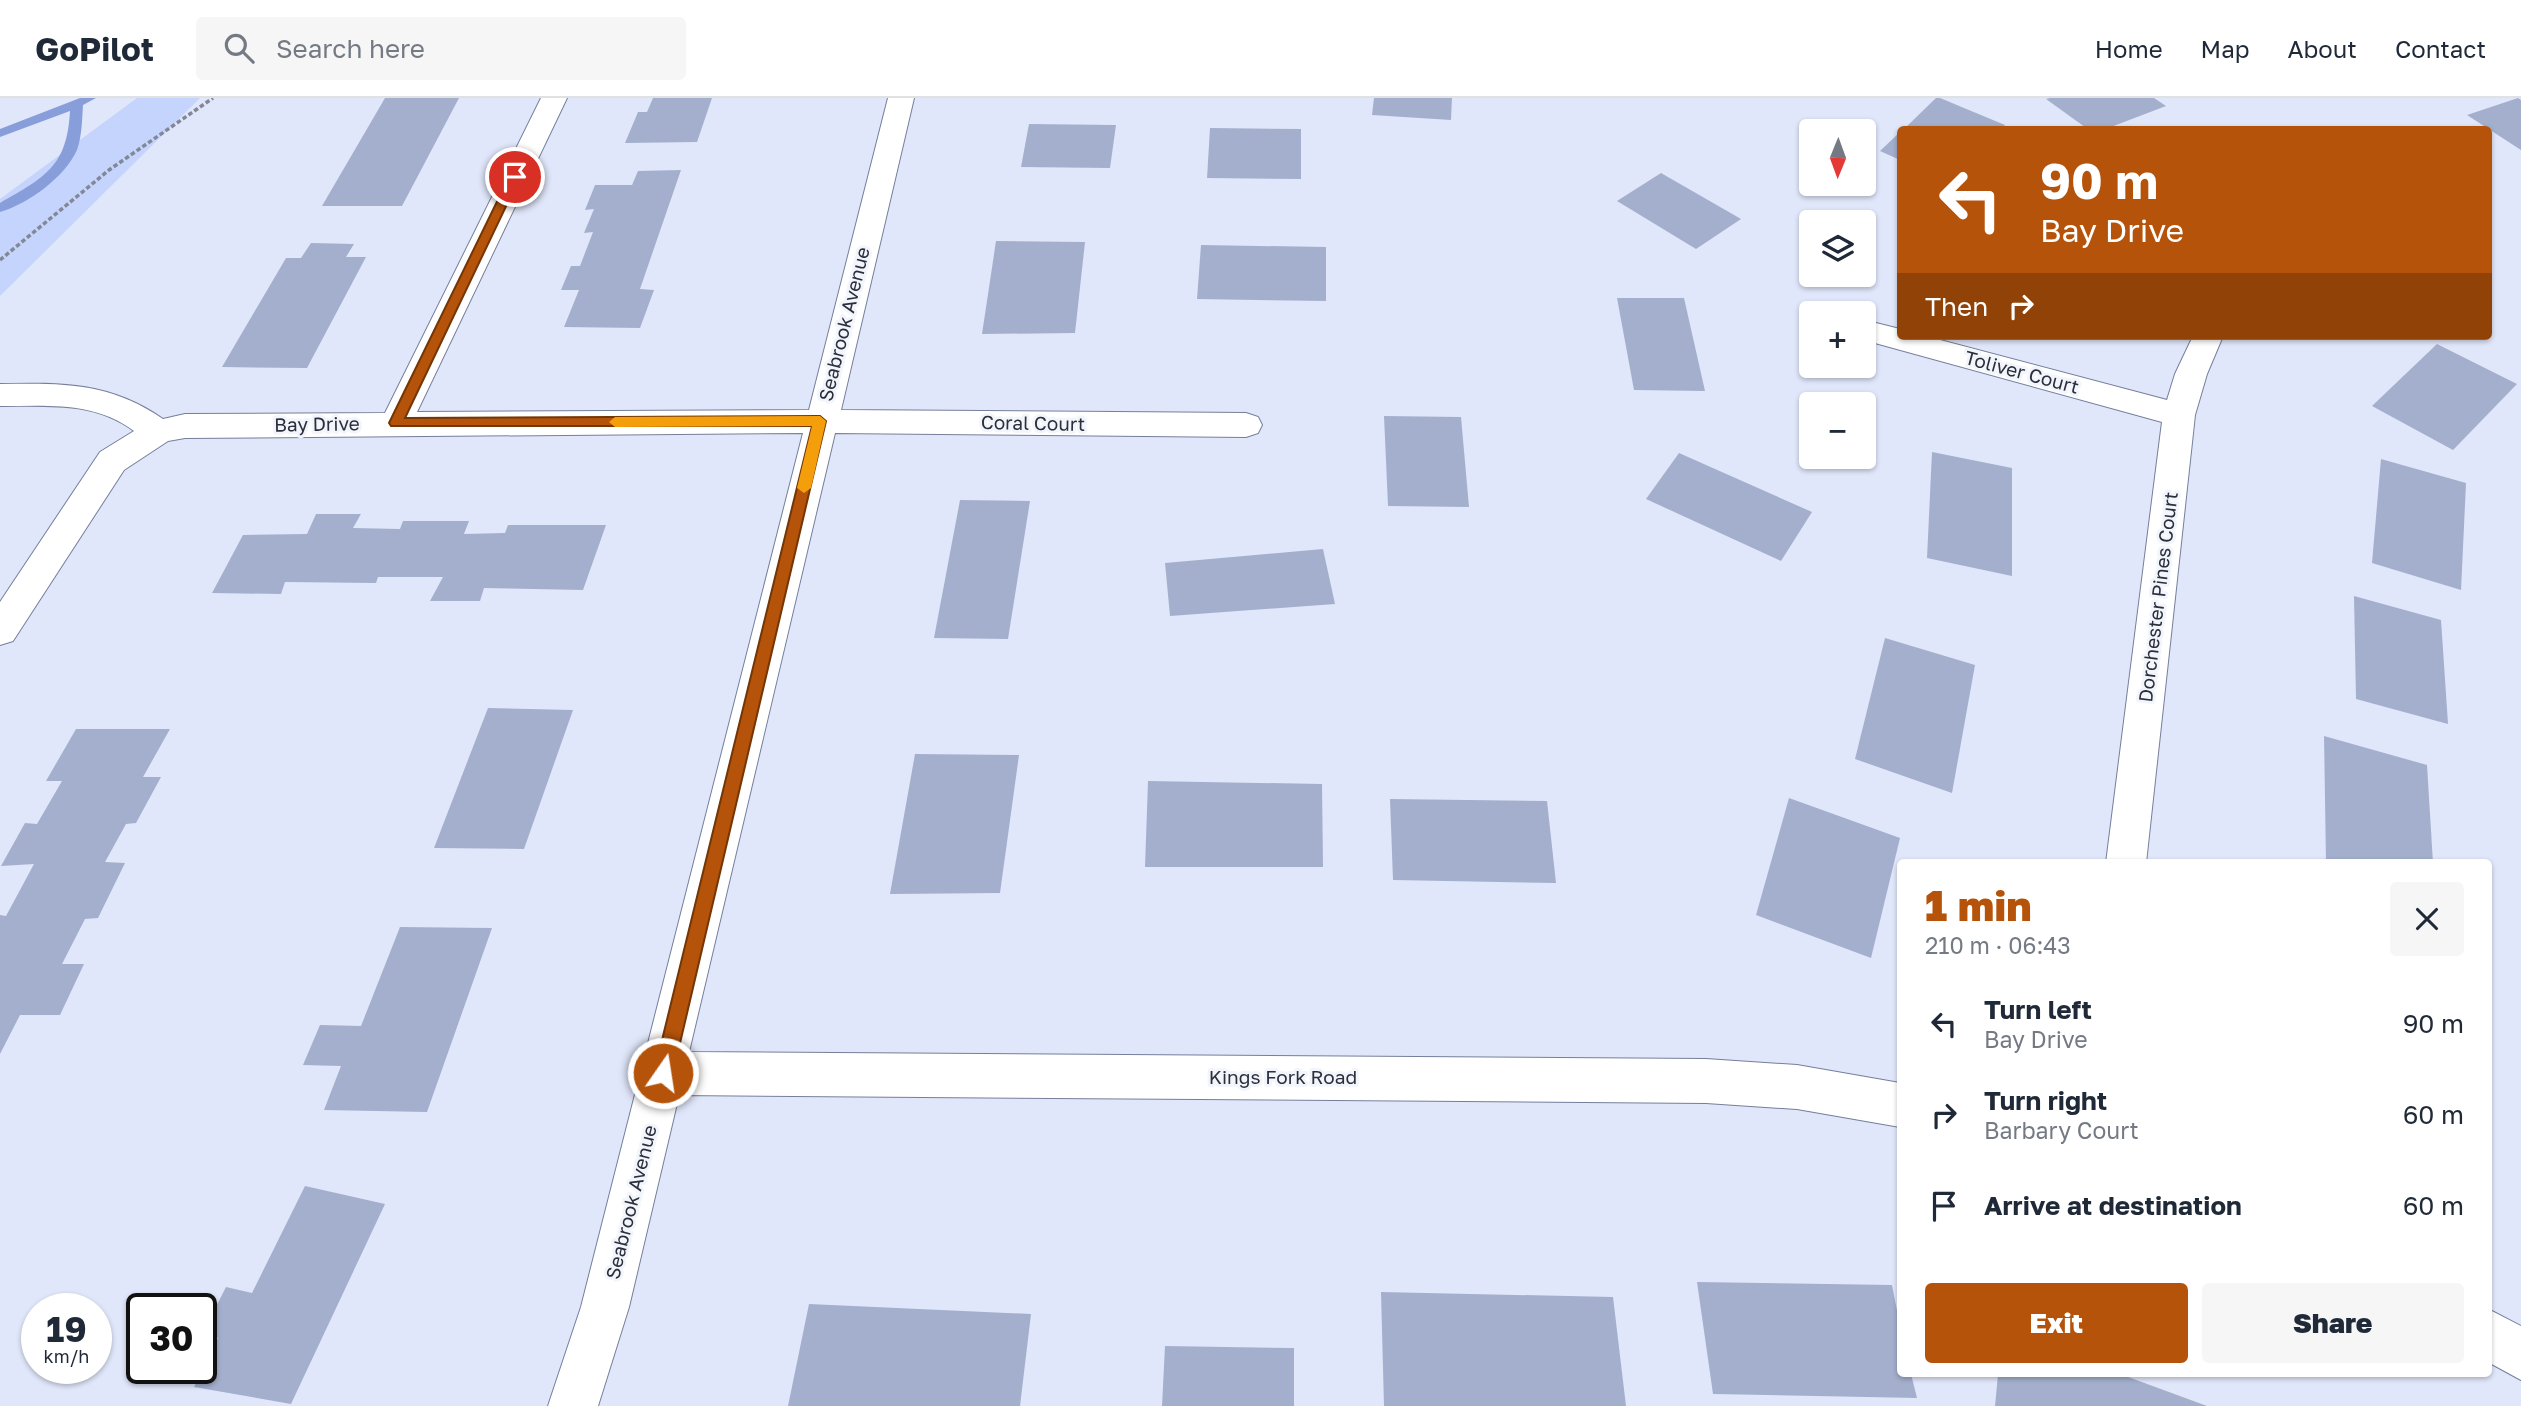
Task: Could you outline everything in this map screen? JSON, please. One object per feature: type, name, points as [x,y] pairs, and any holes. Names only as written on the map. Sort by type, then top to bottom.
[{"type":"street","points":[[396,423],[554,98]]},
{"type":"street","name":"Seabrook Avenue","points":[[573,1406],[605,1307],[901,98]]},
{"type":"street","name":"Toliver Court","points":[[1876,333],[1897,339]]},
{"type":"street","name":"Toliver Court","points":[[1901,340],[2179,415]]},
{"type":"street","name":"Dorchester Pines Court","points":[[2126,859],[2179,415],[2191,374],[2206,340]]},
{"type":"street","points":[[0,395],[76,396],[104,402],[126,410],[158,432]]},
{"type":"street","name":"Bay Drive","points":[[0,631],[112,461],[158,432],[185,426],[820,421]]},
{"type":"street","name":"Coral Court","points":[[820,421],[1246,425]]},
{"type":"street","name":"Kings Fork Road","points":[[663,1073],[1706,1081],[1797,1087],[1897,1104]]},
{"type":"street","points":[[2492,1336],[2521,1355]]},
{"type":"path","points":[[0,260],[109,170],[213,98]]},
{"type":"shaded area","points":[[137,98],[200,98],[0,296],[0,199]]},
{"type":"building","points":[[385,98],[459,98],[402,206],[322,206]]},
{"type":"building","points":[[653,98],[712,98],[697,142],[625,143],[638,112],[647,112]]},
{"type":"building","points":[[1374,98],[1452,98],[1451,120],[1372,115]]},
{"type":"building","points":[[1936,98],[2005,125],[2004,126],[1907,126]]},
{"type":"building","points":[[2154,98],[2166,106],[2114,126],[2083,126],[2046,99]]},
{"type":"building","points":[[2518,98],[2521,100],[2521,150],[2492,131],[2492,126],[2484,126],[2467,115]]},
{"type":"building","points":[[1029,124],[1116,125],[1110,168],[1021,167]]},
{"type":"building","points":[[1210,128],[1301,129],[1301,179],[1207,178]]},
{"type":"building","points":[[1897,135],[1897,159],[1880,151]]},
{"type":"building","points":[[681,170],[640,289],[654,290],[640,328],[564,327],[579,290],[561,290],[571,266],[580,266],[593,232],[584,233],[594,209],[585,210],[595,185],[632,185],[638,171]]},
{"type":"building","points":[[1661,173],[1741,219],[1696,249],[1617,201]]},
{"type":"building","points":[[996,241],[1085,242],[1075,333],[982,334]]},
{"type":"building","points":[[311,243],[354,244],[346,257],[366,257],[307,368],[222,367],[286,258],[301,258]]},
{"type":"building","points":[[1201,245],[1326,247],[1326,301],[1197,299]]},
{"type":"building","points":[[1617,298],[1684,298],[1705,391],[1634,390]]},
{"type":"building","points":[[2437,344],[2517,384],[2453,450],[2372,406]]},
{"type":"building","points":[[1384,416],[1461,417],[1469,507],[1388,506]]},
{"type":"building","points":[[1932,452],[2012,468],[2012,576],[1927,558]]},
{"type":"building","points":[[1679,453],[1812,512],[1781,561],[1646,499]]},
{"type":"building","points":[[2381,459],[2466,483],[2461,590],[2372,563]]},
{"type":"building","points":[[960,500],[1030,501],[1008,639],[934,638]]},
{"type":"building","points":[[316,514],[361,514],[353,528],[400,529],[403,521],[469,521],[464,534],[505,533],[508,525],[606,525],[583,590],[484,588],[480,601],[430,601],[443,577],[378,577],[376,583],[285,582],[281,594],[212,593],[243,535],[307,534]]},
{"type":"building","points":[[1323,549],[1335,604],[1170,616],[1165,563]]},
{"type":"building","points":[[2354,596],[2441,620],[2448,724],[2356,699]]},
{"type":"building","points":[[1885,638],[1975,665],[1952,793],[1855,759]]},
{"type":"building","points":[[488,708],[573,710],[524,849],[434,848]]},
{"type":"building","points":[[76,729],[170,729],[143,777],[161,777],[136,823],[126,824],[105,862],[125,863],[98,918],[85,919],[62,964],[84,964],[60,1015],[20,1015],[0,1054],[0,915],[6,916],[34,864],[1,866],[25,823],[37,824],[62,781],[46,781]]},
{"type":"building","points":[[2324,736],[2427,765],[2433,859],[2326,859]]},
{"type":"building","points":[[915,754],[1019,755],[1000,893],[890,894]]},
{"type":"building","points":[[1148,781],[1322,784],[1323,867],[1145,867]]},
{"type":"building","points":[[1789,798],[1900,838],[1871,958],[1756,915]]},
{"type":"building","points":[[1390,799],[1547,801],[1556,883],[1393,880]]},
{"type":"building","points":[[400,927],[492,928],[427,1112],[324,1110],[341,1066],[303,1065],[320,1025],[361,1026]]},
{"type":"building","points":[[305,1186],[385,1204],[291,1404],[194,1387],[195,1384],[217,1384],[217,1305],[226,1287],[252,1293]]},
{"type":"building","points":[[1697,1282],[1892,1285],[1897,1311],[1897,1377],[1912,1377],[1917,1398],[1713,1394]]},
{"type":"building","points":[[1381,1292],[1613,1297],[1626,1406],[1384,1406]]},
{"type":"building","points":[[809,1304],[1031,1314],[1020,1406],[788,1406]]},
{"type":"building","points":[[1165,1346],[1294,1348],[1294,1406],[1162,1406]]},
{"type":"building","points":[[1998,1377],[2128,1377],[2207,1406],[1995,1406]]},
{"type":"waterway","points":[[0,133],[90,98]]},
{"type":"waterway","points":[[0,208],[34,188],[64,162],[74,138],[77,105]]},
{"type":"slow traffic","points":[[615,422],[820,421],[804,488]]},
{"type":"route","points":[[515,177],[396,423],[820,421],[663,1073]]}]
